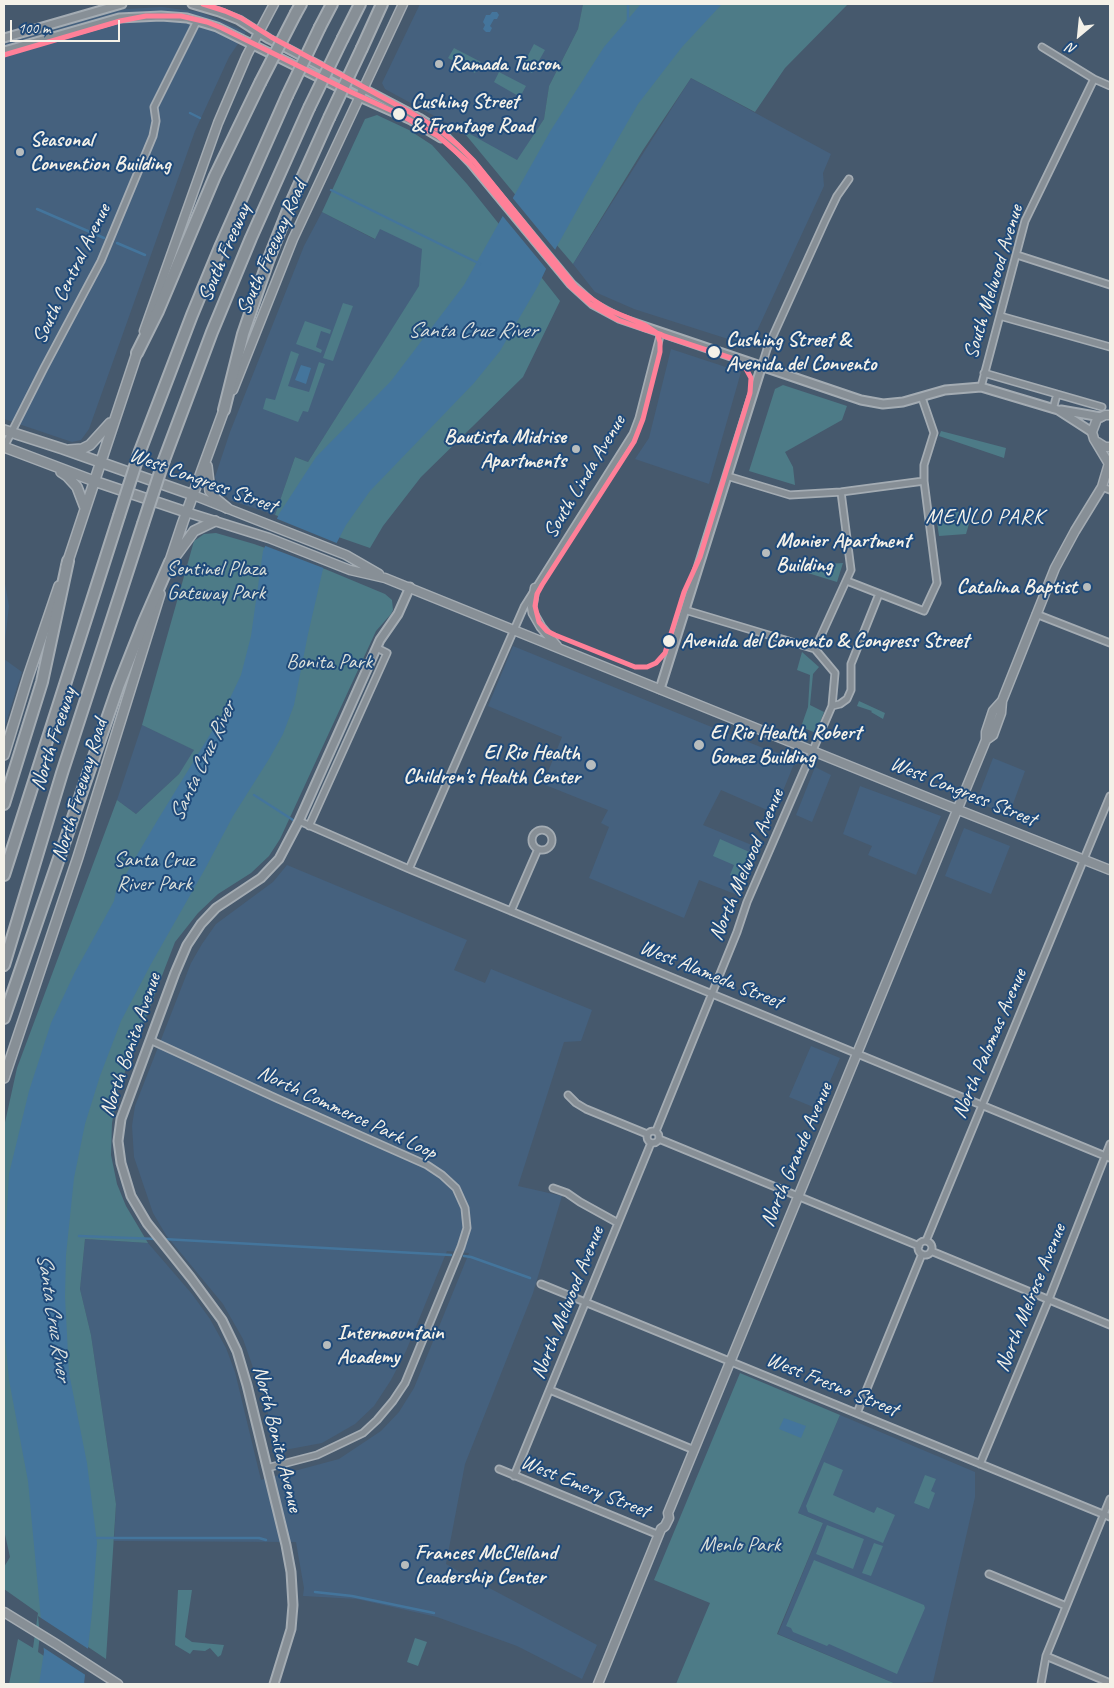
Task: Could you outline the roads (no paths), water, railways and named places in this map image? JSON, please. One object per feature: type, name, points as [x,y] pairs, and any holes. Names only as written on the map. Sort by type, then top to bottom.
[{"type":"highway","name":"South Freeway","points":[[119,516],[140,451],[217,253],[286,96],[332,4]]},
{"type":"highway","name":"South Freeway","points":[[143,524],[164,460],[212,332],[251,238],[360,4]]},
{"type":"highway","points":[[224,410],[247,320],[268,260],[293,198],[382,4]]},
{"type":"highway","points":[[136,353],[158,311],[215,176],[298,8]]},
{"type":"highway","name":"North Freeway","points":[[4,875],[119,516]]},
{"type":"highway","name":"North Freeway","points":[[4,965],[62,772],[143,524]]},
{"type":"highway","points":[[4,804],[42,682],[68,561]]},
{"type":"highway","points":[[4,1018],[118,687],[170,562]]},
{"type":"main road","points":[[4,755],[28,676],[159,285],[218,123],[252,45],[274,4]]},
{"type":"main road","name":"South Freeway Road","points":[[186,512],[224,410],[293,239],[403,4]]},
{"type":"main road","points":[[1036,614],[1055,568],[1102,487],[1107,474],[1109,462],[1092,432],[1094,423],[1101,417],[1110,415]]},
{"type":"main road","points":[[63,449],[78,449],[90,446],[114,419]]},
{"type":"main road","name":"West Congress Street","points":[[8,431],[193,495],[346,555],[385,578],[957,810],[1110,870]]},
{"type":"main road","points":[[1097,442],[1105,447],[1110,447]]},
{"type":"main road","name":"West Congress Street","points":[[4,447],[94,481],[269,538],[350,570],[385,578]]},
{"type":"main road","points":[[207,459],[207,481],[210,491],[227,508]]},
{"type":"main road","points":[[48,464],[72,480],[77,487],[85,508]]},
{"type":"main road","name":"North Freeway Road","points":[[4,1078],[78,857],[186,512]]},
{"type":"main road","points":[[170,562],[178,555],[194,531],[215,521]]},
{"type":"main road","points":[[535,588],[533,613],[541,627],[558,648]]},
{"type":"main road","name":"North Grande Avenue","points":[[598,1684],[660,1532],[669,1518],[668,1512],[986,740],[986,732],[993,711],[1002,701],[1036,614]]},
{"type":"main road","points":[[4,1607],[16,1619]]},
{"type":"main road","points":[[4,1612],[118,1684]]},
{"type":"street","points":[[4,38],[124,4],[126,17]]},
{"type":"street","points":[[192,4],[207,6],[231,17],[431,125],[457,148],[580,293],[600,308],[626,320],[861,400],[883,404],[922,398],[945,390],[981,388],[1056,410],[1101,417]]},
{"type":"street","points":[[4,52],[126,17],[166,16],[197,21],[217,27],[423,127],[457,148]]},
{"type":"street","name":"South Central Avenue","points":[[4,447],[8,431],[101,262],[152,139],[155,125],[154,107],[197,21]]},
{"type":"street","points":[[1042,47],[1094,79],[1110,86]]},
{"type":"street","name":"South Melwood Avenue","points":[[981,388],[1025,221],[1094,79]]},
{"type":"street","points":[[660,689],[767,349],[825,221],[848,179]]},
{"type":"street","points":[[1017,255],[1110,285]]},
{"type":"street","points":[[1000,316],[1110,347]]},
{"type":"street","name":"South Linda Avenue","points":[[410,869],[524,607],[633,434],[639,418],[661,332]]},
{"type":"street","points":[[984,373],[1102,407]]},
{"type":"street","points":[[1056,410],[1057,394]]},
{"type":"street","points":[[847,581],[924,611],[937,583],[924,481],[924,465],[934,433],[922,398]]},
{"type":"street","points":[[1056,410],[1092,432]]},
{"type":"street","points":[[727,476],[790,495],[841,492],[924,481]]},
{"type":"street","points":[[1102,487],[1110,490]]},
{"type":"street","points":[[815,649],[851,570],[841,492]]},
{"type":"street","name":"North Bonita Avenue","points":[[274,1684],[291,1629],[292,1589],[288,1554],[247,1385],[237,1351],[222,1320],[147,1223],[131,1196],[121,1163],[118,1141],[121,1119],[187,945],[201,924],[216,908],[261,878],[278,859],[299,822],[380,640],[398,614],[410,588]]},
{"type":"street","points":[[685,610],[815,649],[835,674],[832,706],[840,704],[847,699],[850,690],[851,664],[880,594]]},
{"type":"street","points":[[1036,614],[1110,643]]},
{"type":"street","points":[[309,826],[387,652],[377,648]]},
{"type":"street","name":"North Melwood Avenue","points":[[656,1130],[737,932],[747,902],[832,706]]},
{"type":"street","name":"North Palomas Avenue","points":[[926,1241],[1110,796]]},
{"type":"street","name":"West Alameda Street","points":[[299,822],[1108,1157]]},
{"type":"street","points":[[511,911],[538,849]]},
{"type":"street","name":"North Commerce Park Loop","points":[[150,1040],[427,1165],[456,1188],[465,1208],[467,1228],[461,1247],[405,1383],[393,1401],[363,1433],[317,1456],[267,1468]]},
{"type":"street","points":[[568,1095],[586,1109],[647,1134]]},
{"type":"street","points":[[647,1134],[650,1131],[656,1130],[659,1134],[659,1139]]},
{"type":"street","points":[[647,1134],[648,1140],[651,1143],[655,1143],[659,1139]]},
{"type":"street","points":[[659,1139],[919,1246]]},
{"type":"street","name":"North Melwood Avenue","points":[[514,1476],[651,1143]]},
{"type":"street","name":"North Melrose Avenue","points":[[980,1464],[1108,1157],[1110,1144]]},
{"type":"street","points":[[553,1188],[567,1193],[618,1223]]},
{"type":"street","points":[[919,1246],[926,1241],[931,1244],[931,1251]]},
{"type":"street","points":[[919,1246],[919,1251],[922,1254]]},
{"type":"street","points":[[931,1251],[1110,1325]]},
{"type":"street","points":[[922,1254],[928,1254],[931,1251]]},
{"type":"street","points":[[857,1413],[922,1254]]},
{"type":"street","name":"West Fresno Street","points":[[541,1284],[1107,1516]]},
{"type":"street","points":[[550,1390],[694,1450]]},
{"type":"street","name":"West Emery Street","points":[[499,1469],[660,1532]]},
{"type":"street","points":[[1041,1684],[1046,1656],[1066,1606],[1107,1516],[1110,1499]]},
{"type":"street","points":[[989,1574],[1066,1606]]},
{"type":"street","points":[[1046,1656],[1110,1683]]},
{"type":"water","name":"Santa Cruz River","points":[[641,4],[722,4],[682,47],[638,104],[500,351],[474,383],[370,491],[346,525],[323,569],[294,705],[283,734],[233,816],[151,964],[121,1021],[100,1076],[85,1124],[74,1178],[66,1255],[65,1296],[69,1373],[87,1463],[97,1543],[92,1612],[84,1684],[39,1684],[44,1652],[28,1481],[9,1380],[4,1328],[4,1261],[9,1174],[29,1091],[51,1023],[75,972],[114,901],[116,891],[222,715],[241,675],[251,636],[263,551],[279,514],[316,457],[391,381],[464,285],[551,130],[604,47]]},
{"type":"water","points":[[492,12],[497,12],[499,15],[490,26],[492,28],[490,32],[486,32],[483,29],[485,25],[483,22],[486,15],[490,15]]},
{"type":"water","points":[[301,365],[311,368],[306,384],[295,380]]},
{"type":"water","points":[[784,1418],[806,1426],[801,1438],[779,1429]]},
{"type":"waterway","points":[[628,4],[628,22]]},
{"type":"waterway","points":[[190,113],[200,118]]},
{"type":"waterway","points":[[331,190],[480,264]]},
{"type":"waterway","points":[[37,209],[104,238]]},
{"type":"waterway","points":[[117,243],[145,255]]},
{"type":"waterway","points":[[254,795],[293,820]]},
{"type":"waterway","points":[[79,1236],[157,1239]]},
{"type":"waterway","points":[[163,1239],[451,1255]]},
{"type":"waterway","points":[[464,1256],[530,1278]]},
{"type":"waterway","points":[[95,1538],[259,1538],[266,1540]]},
{"type":"waterway","points":[[315,1592],[352,1596],[434,1613]]},
{"type":"place","name":"Ramada Tucson","points":[[439,64]]},
{"type":"place","name":"Cushing Street & Frontage Road","points":[[399,114]]},
{"type":"place","name":"Seasonal Convention Building","points":[[20,152]]},
{"type":"place","name":"Cushing Street & Avenida del Convento","points":[[714,352]]},
{"type":"place","name":"Bautista Midrise Apartments","points":[[576,449]]},
{"type":"place","name":"Monier Apartment Building","points":[[766,553]]},
{"type":"place","name":"Catalina Baptist","points":[[1087,587]]},
{"type":"place","name":"Avenida del Convento & Congress Street","points":[[669,641]]},
{"type":"place","name":"El Rio Health Robert Gomez Building","points":[[699,745]]},
{"type":"place","name":"El Rio Health Children's Health Center","points":[[591,765]]},
{"type":"place","name":"Intermountain Academy","points":[[327,1345]]},
{"type":"place","name":"Frances McClelland Leadership Center","points":[[405,1565]]},
{"type":"district","name":"MENLO PARK","points":[[985,517]]},
{"type":"park label","name":"Sentinel Plaza Gateway Park","points":[[216,581]]},
{"type":"park label","name":"Bonita Park","points":[[329,662]]},
{"type":"park label","name":"Santa Cruz River Park","points":[[154,872]]},
{"type":"park label","name":"Menlo Park","points":[[740,1545]]}]
